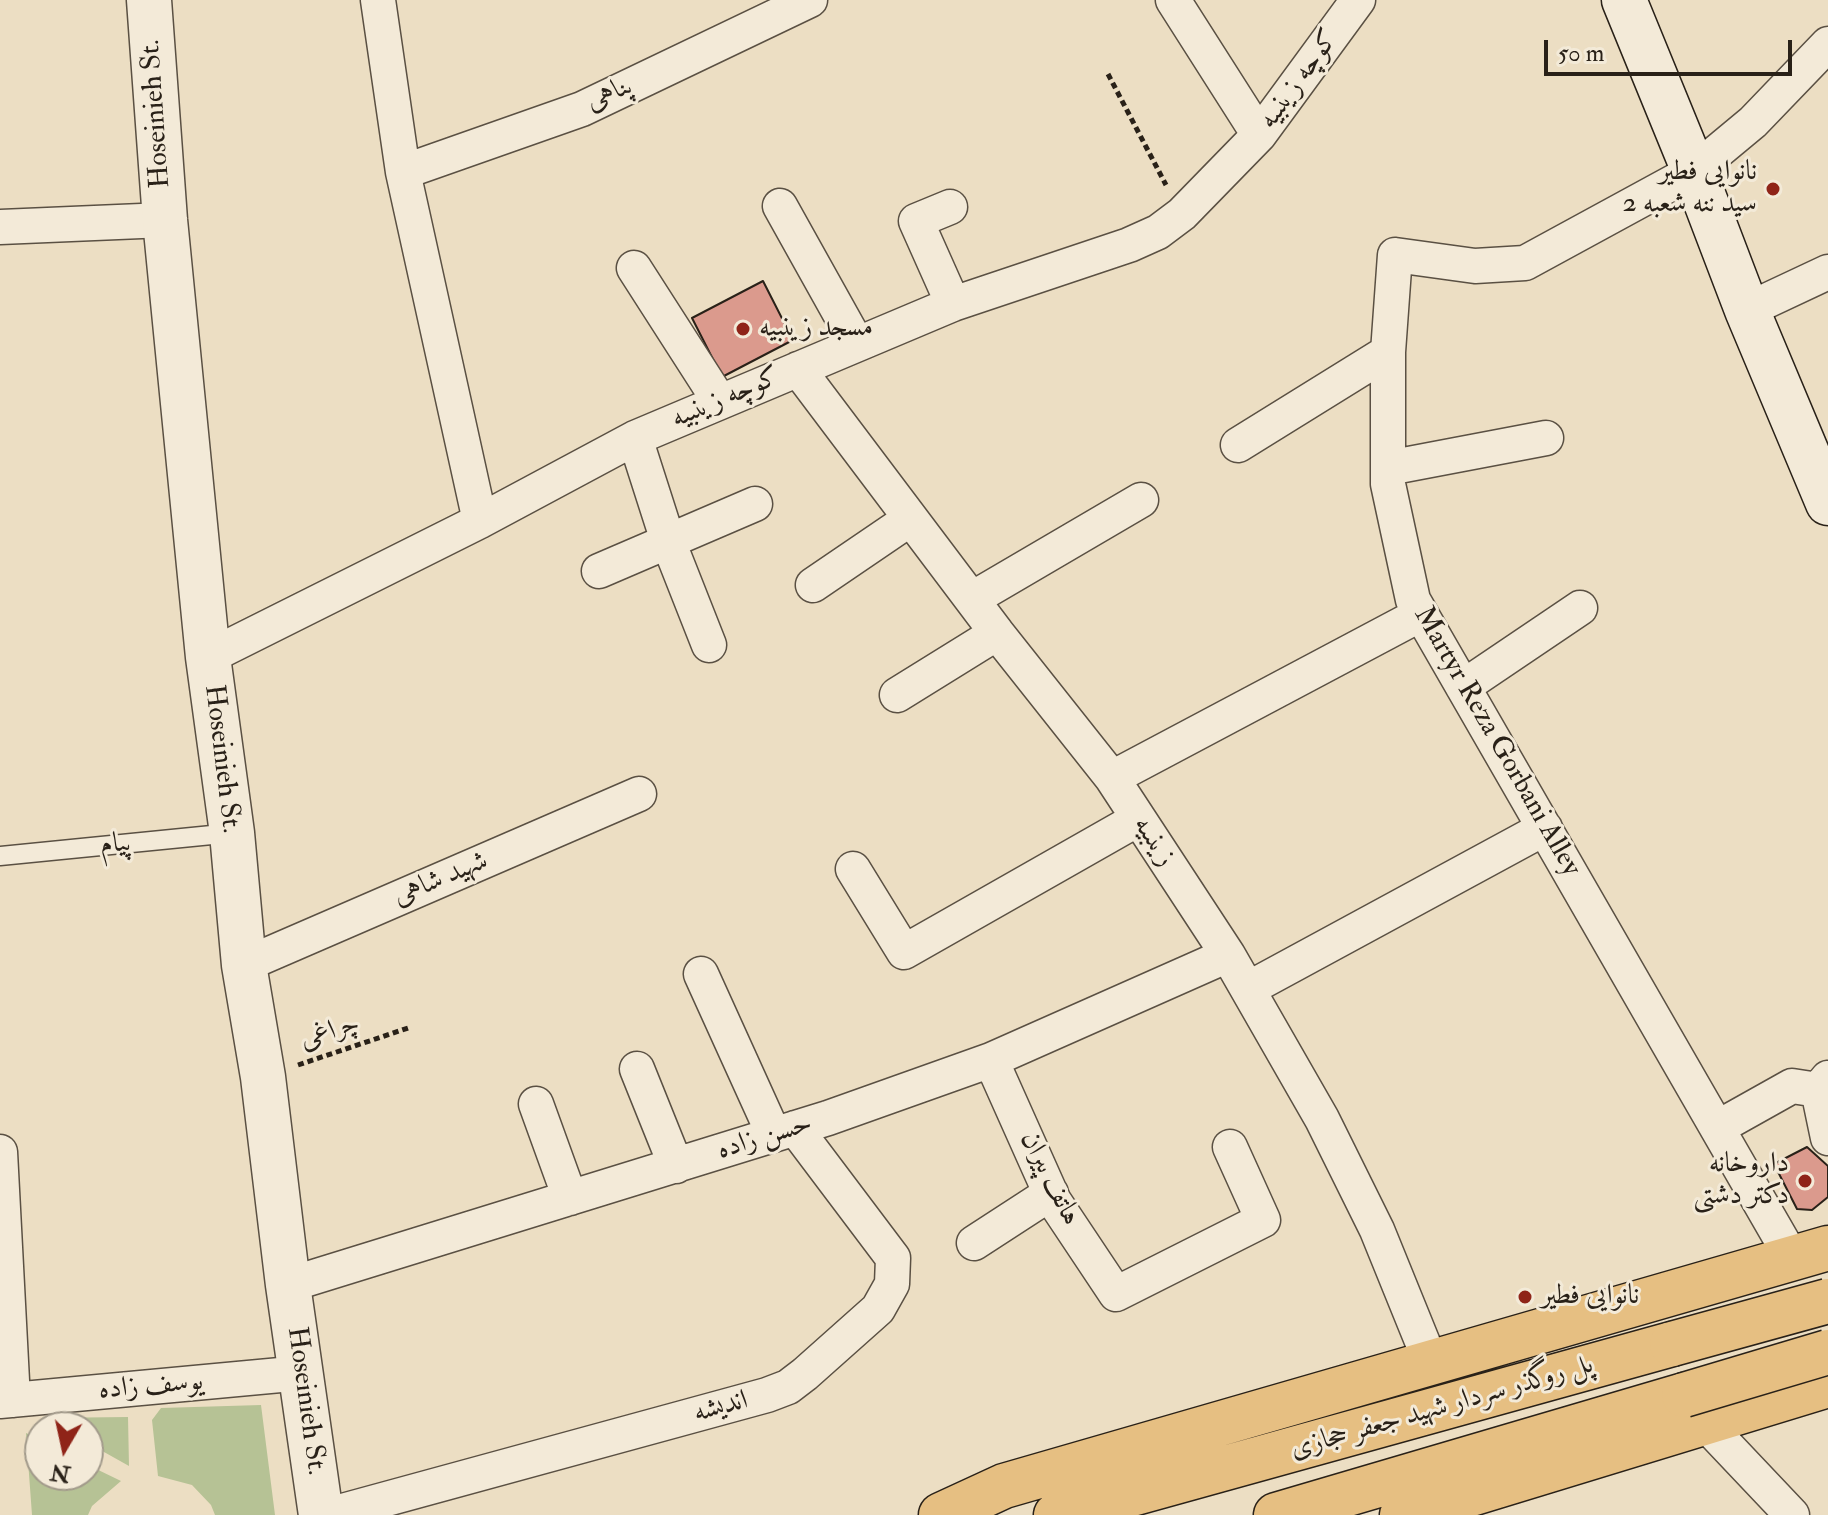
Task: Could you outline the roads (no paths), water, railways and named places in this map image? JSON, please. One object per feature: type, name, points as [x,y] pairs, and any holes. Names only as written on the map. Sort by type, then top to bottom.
[{"type":"main road","points":[[941,1515],[1004,1486],[1810,1253]]},
{"type":"main road","points":[[1662,1296],[1693,1347],[1704,1381],[1693,1408]]},
{"type":"main road","name":"پل روگذر سردار شهید جعفر حجازی","points":[[1056,1515],[1828,1301]]},
{"type":"main road","name":"پل روگذر سردار شهید جعفر حجازی","points":[[1276,1515],[1693,1408],[1828,1352]]},
{"type":"main road","points":[[1402,1515],[1693,1408],[1828,1385]]},
{"type":"street","name":"Hoseinieh St.","points":[[149,0],[165,220],[208,657],[232,833],[244,965],[263,1077],[288,1285],[321,1515]]},
{"type":"street","points":[[378,0],[403,172],[480,521]]},
{"type":"street","name":"پناهی","points":[[403,172],[582,109],[810,0]]},
{"type":"street","points":[[1173,0],[1259,135]]},
{"type":"street","name":"کوچه زینبیه","points":[[208,657],[480,521],[635,438],[953,304],[1129,245],[1158,232],[1182,214],[1259,135],[1358,0]]},
{"type":"street","points":[[1624,0],[1747,310],[1828,503]]},
{"type":"street","points":[[1694,171],[1753,122],[1828,44]]},
{"type":"street","name":"Martyr Reza Gorbani Alley","points":[[1694,171],[1525,263],[1475,266],[1395,255],[1388,352],[1388,484],[1413,600],[1717,1128],[1810,1253]]},
{"type":"street","points":[[780,206],[857,344]]},
{"type":"street","points":[[950,207],[916,221],[953,304]]},
{"type":"street","points":[[0,227],[165,220]]},
{"type":"street","points":[[634,268],[720,402]]},
{"type":"street","points":[[1747,310],[1828,272]]},
{"type":"street","points":[[1238,445],[1388,352]]},
{"type":"street","name":"زینبیه","points":[[798,369],[997,633],[1112,778],[1228,955],[1322,1119],[1377,1230],[1431,1363]]},
{"type":"street","points":[[635,438],[668,541],[709,645]]},
{"type":"street","points":[[1388,468],[1546,438]]},
{"type":"street","points":[[972,599],[1141,500]]},
{"type":"street","points":[[599,571],[755,504]]},
{"type":"street","points":[[813,585],[910,519]]},
{"type":"street","points":[[1463,687],[1580,608]]},
{"type":"street","points":[[1112,778],[1421,614]]},
{"type":"street","points":[[897,695],[997,633]]},
{"type":"street","name":"شهید شاهی","points":[[244,965],[639,794]]},
{"type":"street","points":[[853,869],[904,952],[1138,819]]},
{"type":"street","points":[[1248,989],[1545,828]]},
{"type":"street","name":"حسن زاده","points":[[288,1285],[784,1132],[991,1060],[1228,955]]},
{"type":"street","name":"اندیشه","points":[[328,1515],[767,1395],[788,1387],[805,1374],[878,1309],[892,1284],[893,1258],[784,1132],[701,974]]},
{"type":"street","name":"هاتف پیران","points":[[991,1060],[1051,1193],[1116,1294],[1263,1220],[1230,1147]]},
{"type":"street","points":[[637,1069],[676,1166]]},
{"type":"street","points":[[1717,1128],[1792,1086],[1823,1084],[1828,1138]]},
{"type":"street","points":[[536,1104],[570,1198]]},
{"type":"street","points":[[0,1152],[7,1401]]},
{"type":"street","points":[[974,1243],[1051,1193]]},
{"type":"street","name":"یوسف زاده","points":[[7,1401],[302,1373]]},
{"type":"street","points":[[1693,1408],[1792,1515]]},
{"type":"lane","name":"پیام","points":[[0,856],[232,833]]},
{"type":"place","name":"نانوایی فطیر سید ننه شعبه 2","points":[[1773,189]]},
{"type":"place","name":"مسجد زینبیه","points":[[743,329]]},
{"type":"place","name":"داروخانه دکتر دشتی","points":[[1805,1181]]},
{"type":"place","name":"نانوایی فطیر","points":[[1525,1297]]}]
